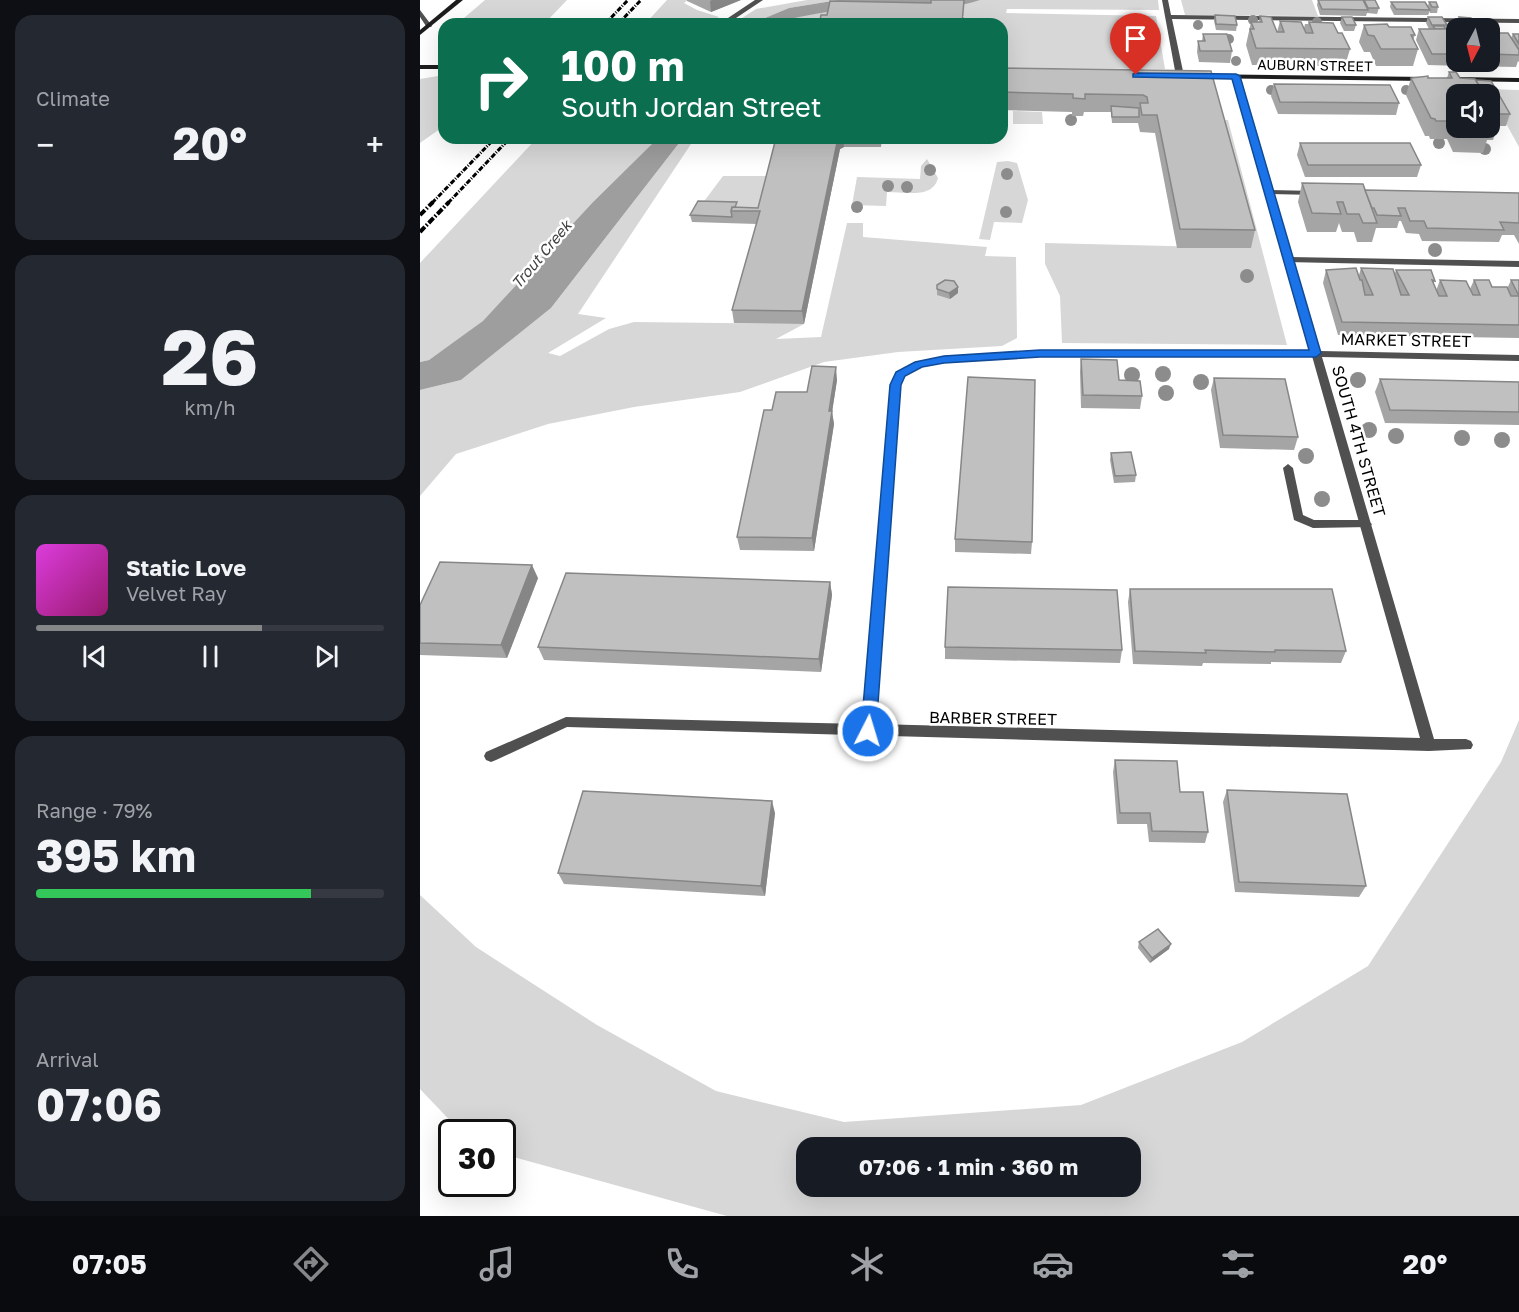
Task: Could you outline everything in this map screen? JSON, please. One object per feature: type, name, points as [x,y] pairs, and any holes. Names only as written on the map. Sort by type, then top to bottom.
[{"type":"street","points":[[439,18],[460,0]]},
{"type":"street","points":[[732,18],[760,0]]},
{"type":"street","points":[[1165,0],[1180,76]]},
{"type":"street","points":[[420,12],[429,26]]},
{"type":"street","points":[[1168,17],[1519,21]]},
{"type":"street","points":[[420,33],[438,18]]},
{"type":"street","points":[[420,67],[438,67]]},
{"type":"street","name":"AUBURN STREET","points":[[1169,76],[1437,79]]},
{"type":"street","name":"SOUTH 4TH STREET","points":[[1236,76],[1429,745]]},
{"type":"street","points":[[1449,79],[1519,80]]},
{"type":"street","points":[[1269,192],[1324,193]]},
{"type":"street","points":[[1289,260],[1519,264]]},
{"type":"street","name":"MARKET STREET","points":[[868,731],[895,385],[900,374],[919,364],[944,359],[1040,353],[1316,353],[1519,358]]},
{"type":"street","points":[[1288,468],[1298,517],[1313,524],[1366,524]]},
{"type":"street","name":"BARBER STREET","points":[[491,756],[567,722],[1466,745]]},
{"type":"shaded area","points":[[485,0],[567,0],[550,18],[464,18]]},
{"type":"shaded area","points":[[667,0],[688,0],[684,3],[719,17],[717,18],[650,18]]},
{"type":"shaded area","points":[[807,0],[838,0],[789,8],[765,18],[742,18],[756,9]]},
{"type":"shaded area","points":[[838,0],[980,0],[963,5],[928,9],[855,10],[794,18],[765,18],[789,8]]},
{"type":"shaded area","points":[[966,0],[1158,0],[1159,10],[1007,9],[1006,13],[1156,16],[1165,69],[1008,68],[1008,18],[890,16],[788,18],[809,13]]},
{"type":"shaded area","points":[[1181,0],[1312,0],[1318,16],[1185,15]]},
{"type":"shaded area","points":[[438,76],[438,130],[420,143],[420,79]]},
{"type":"shaded area","points":[[1500,89],[1519,90],[1519,147],[1500,112]]},
{"type":"shaded area","points":[[1013,111],[1042,112],[1043,124],[1013,124]]},
{"type":"shaded area","points":[[1217,120],[1228,120],[1287,345],[1062,343],[1060,296],[1045,264],[1045,243],[1251,248]]},
{"type":"shaded area","points":[[531,144],[652,144],[593,202],[483,322],[429,360],[420,362],[420,263]]},
{"type":"shaded area","points":[[652,144],[678,144],[551,308],[461,380],[420,390],[420,362],[429,360],[483,321],[593,202]]},
{"type":"shaded area","points":[[678,144],[691,144],[578,314],[606,318],[548,353],[560,356],[609,329],[634,322],[804,324],[776,339],[821,337],[847,223],[863,223],[863,237],[987,247],[985,256],[1016,257],[1017,338],[1002,346],[898,352],[824,362],[740,392],[634,407],[548,424],[456,454],[420,496],[420,390],[461,380],[551,308]]},
{"type":"shaded area","points":[[927,159],[938,178],[930,189],[917,193],[887,192],[886,206],[852,205],[857,177],[920,179],[921,166]]},
{"type":"shaded area","points":[[997,162],[1017,163],[1028,200],[1022,223],[994,222],[990,240],[979,239]]},
{"type":"shaded area","points":[[723,176],[772,176],[760,220],[699,208]]},
{"type":"shaded area","points":[[1519,720],[1519,1216],[727,1216],[516,1158],[516,1119],[449,1119],[420,1089],[420,895],[476,947],[597,1025],[716,1091],[844,1122],[1081,1105],[1242,1042],[1368,966],[1501,762]]},
{"type":"building","points":[[931,0],[964,0],[962,18],[820,18],[821,15],[827,15],[830,1],[931,3]]},
{"type":"building","points":[[1318,0],[1363,0],[1368,10],[1322,9]]},
{"type":"building","points":[[1364,0],[1375,0],[1379,8],[1368,8]]},
{"type":"building","points":[[1391,2],[1425,2],[1430,10],[1396,9]]},
{"type":"building","points":[[1429,2],[1436,2],[1438,7],[1432,7]]},
{"type":"building","points":[[1215,15],[1235,16],[1237,25],[1216,24]]},
{"type":"building","points":[[1260,16],[1271,17],[1277,32],[1284,32],[1280,21],[1301,22],[1306,33],[1313,33],[1309,22],[1333,23],[1338,33],[1342,33],[1350,49],[1256,48],[1250,29],[1254,29],[1251,22],[1262,22]]},
{"type":"building","points":[[1342,17],[1352,17],[1356,25],[1346,25]]},
{"type":"building","points":[[1428,17],[1442,17],[1446,23],[1446,25],[1432,25]]},
{"type":"building","points":[[1387,24],[1389,27],[1411,27],[1415,35],[1411,35],[1418,49],[1381,49],[1374,36],[1368,35],[1364,25]]},
{"type":"building","points":[[1433,26],[1444,26],[1445,29],[1435,29]]},
{"type":"building","points":[[1419,29],[1446,29],[1446,54],[1432,54]]},
{"type":"building","points":[[1500,33],[1508,33],[1519,50],[1519,55],[1500,54]]},
{"type":"building","points":[[1203,34],[1227,34],[1232,51],[1200,51],[1198,41],[1205,41]]},
{"type":"building","points":[[1513,34],[1519,34],[1519,44]]},
{"type":"building","points":[[1008,68],[1211,71],[1255,230],[1180,229],[1157,115],[1142,115],[1140,103],[1148,103],[1147,97],[1143,95],[1085,94],[1085,99],[1073,98],[1073,94],[1008,92]]},
{"type":"building","points":[[1449,72],[1456,72],[1460,78],[1475,79],[1478,84],[1446,84],[1446,121],[1436,121],[1431,118],[1411,78],[1428,76],[1428,78],[1452,78]]},
{"type":"building","points":[[1476,80],[1491,81],[1493,84],[1478,84]]},
{"type":"building","points":[[1274,84],[1390,85],[1399,103],[1280,102]]},
{"type":"building","points":[[1500,97],[1510,114],[1500,114]]},
{"type":"building","points":[[1111,106],[1139,108],[1139,117],[1112,117]]},
{"type":"building","points":[[1300,143],[1410,143],[1421,165],[1308,165]]},
{"type":"building","points":[[774,144],[837,144],[802,311],[732,310],[760,211],[731,211],[732,207],[758,208]]},
{"type":"building","points":[[1302,183],[1363,184],[1377,223],[1363,223],[1359,214],[1347,214],[1343,202],[1337,202],[1341,214],[1312,213]]},
{"type":"building","points":[[1365,190],[1519,193],[1519,223],[1500,222],[1504,230],[1427,228],[1424,221],[1410,221],[1405,208],[1398,208],[1401,216],[1377,215]]},
{"type":"building","points":[[698,201],[737,202],[735,207],[732,207],[732,217],[690,215]]},
{"type":"building","points":[[1356,268],[1362,280],[1365,295],[1373,295],[1361,268],[1393,269],[1401,295],[1409,295],[1396,270],[1431,270],[1435,281],[1432,280],[1439,296],[1447,296],[1440,280],[1466,281],[1473,295],[1480,295],[1474,280],[1489,280],[1492,287],[1507,287],[1511,296],[1519,296],[1519,325],[1342,322],[1326,270]]},
{"type":"building","points":[[945,280],[954,281],[958,287],[949,293],[937,289],[937,285]]},
{"type":"building","points":[[1511,280],[1519,280],[1519,296]]},
{"type":"building","points":[[1081,359],[1117,360],[1119,380],[1140,381],[1142,396],[1083,395]]},
{"type":"building","points":[[812,366],[836,367],[829,411],[832,411],[812,538],[737,537],[764,410],[772,410],[776,392],[807,392]]},
{"type":"building","points":[[968,377],[1035,380],[1032,542],[955,539]]},
{"type":"building","points":[[1214,378],[1285,379],[1298,437],[1223,435]]},
{"type":"building","points":[[1380,379],[1519,382],[1519,412],[1390,410]]},
{"type":"building","points":[[1131,452],[1136,475],[1115,476],[1111,453]]},
{"type":"building","points":[[440,562],[532,565],[501,645],[420,643],[420,605]]},
{"type":"building","points":[[566,573],[830,582],[819,659],[538,647]]},
{"type":"building","points":[[948,587],[1117,590],[1122,650],[945,647]]},
{"type":"building","points":[[1130,589],[1332,589],[1346,651],[1205,650],[1206,653],[1135,651]]},
{"type":"building","points":[[1115,760],[1177,761],[1180,792],[1203,792],[1208,832],[1152,831],[1150,813],[1120,813]]},
{"type":"building","points":[[1227,790],[1347,794],[1366,886],[1239,882]]},
{"type":"building","points":[[583,791],[772,801],[761,886],[558,873]]},
{"type":"building","points":[[1158,929],[1171,944],[1152,958],[1139,942]]},
{"type":"railway","points":[[611,18],[628,0]]},
{"type":"railway","points":[[624,18],[641,0]]},
{"type":"railway","points":[[432,203],[489,144]]},
{"type":"railway","points":[[448,203],[504,144]]},
{"type":"railway","points":[[420,232],[449,202]]},
{"type":"railway","points":[[420,215],[432,203]]},
{"type":"route","points":[[868,731],[895,385],[900,374],[919,364],[944,359],[1040,353],[1316,353],[1236,76],[1136,75]]},
{"type":"water label","name":"Trout Creek","points":[[541,254]]}]
